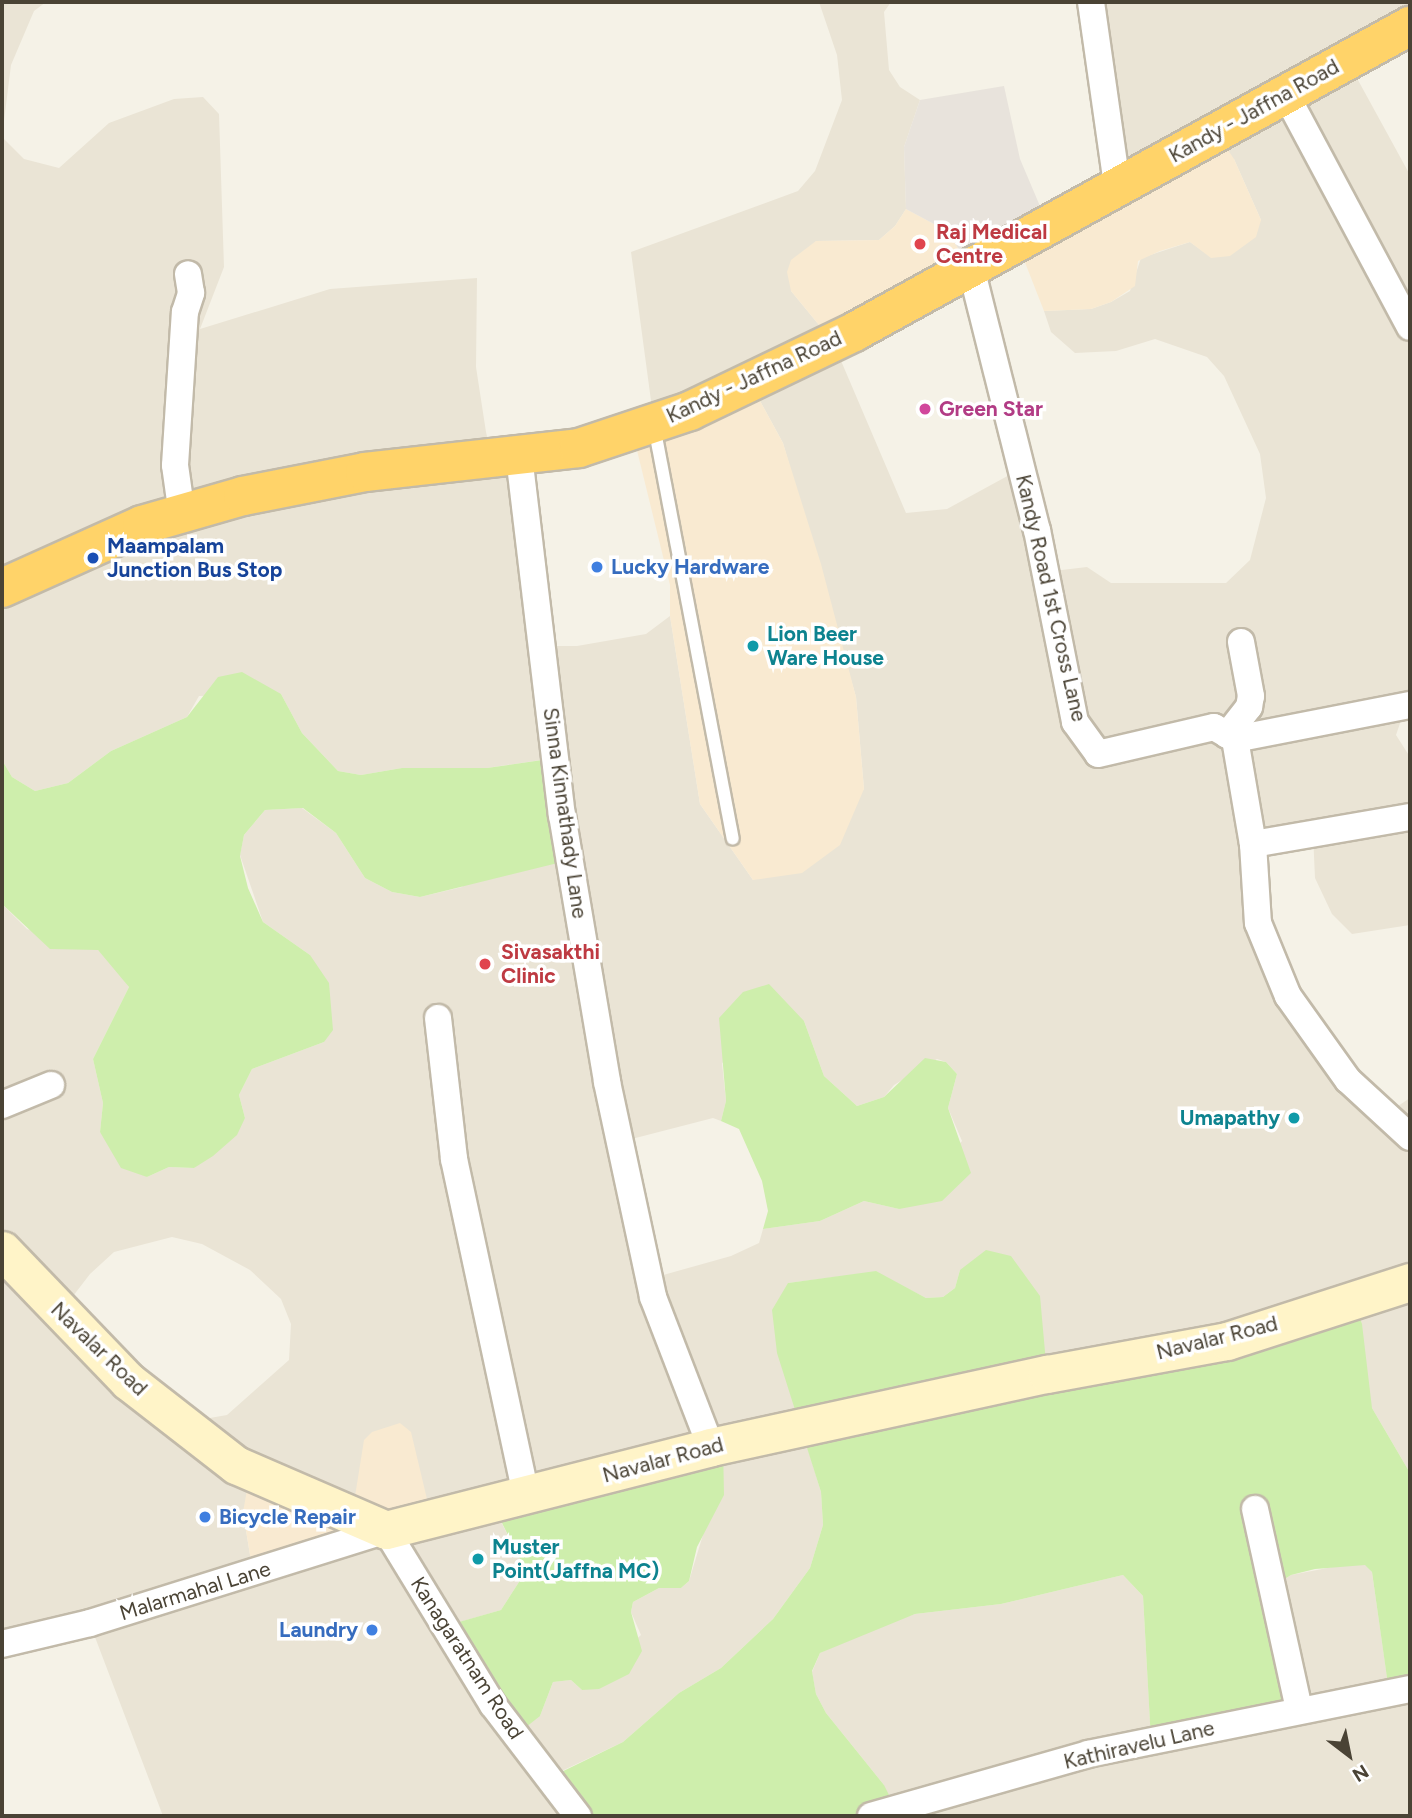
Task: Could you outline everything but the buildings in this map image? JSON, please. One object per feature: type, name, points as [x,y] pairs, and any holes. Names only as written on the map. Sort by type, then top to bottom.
[{"type":"highway","name":"Kandy - Jaffna Road","points":[[2,588],[142,525],[243,496],[365,472],[579,448],[690,411],[835,341],[1410,26]]},
{"type":"street","points":[[1091,2],[1117,185]]},
{"type":"street","points":[[1285,93],[1410,327]]},
{"type":"street","name":"Kandy Road 1st Cross Lane","points":[[971,268],[1037,530],[1075,722],[1098,754],[1214,727],[1231,737]]},
{"type":"street","points":[[182,515],[175,465],[185,312],[191,293],[188,274]]},
{"type":"street","name":"Sinna Kinnathady Lane","points":[[519,456],[562,815],[607,1082],[653,1297],[711,1447]]},
{"type":"street","points":[[1241,642],[1251,696],[1249,707],[1231,737],[1253,844],[1258,923],[1288,996],[1348,1080],[1410,1138]]},
{"type":"street","points":[[1231,737],[1410,705]]},
{"type":"street","points":[[1253,844],[1410,817]]},
{"type":"street","points":[[439,1018],[454,1159],[526,1496]]},
{"type":"street","points":[[2,1105],[51,1085]]},
{"type":"street","name":"Navalar Road","points":[[2,1250],[128,1381],[236,1465],[386,1530],[711,1447],[1035,1377],[1227,1341],[1410,1282]]},
{"type":"street","points":[[1255,1509],[1298,1709]]},
{"type":"street","name":"Malarmahal Lane","points":[[2,1644],[90,1623],[386,1530]]},
{"type":"street","name":"Kanagaratnam Road","points":[[386,1530],[493,1705],[578,1816]]},
{"type":"street","name":"Kathiravelu Lane","points":[[872,1816],[1088,1754],[1298,1709],[1410,1689]]},
{"type":"lane","points":[[654,423],[733,839]]},
{"type":"shaded area","points":[[2,2],[46,2],[34,11],[11,65],[2,137]]},
{"type":"shaded area","points":[[819,2],[891,2],[884,12],[889,70],[900,87],[920,100],[904,147],[906,209],[895,226],[879,240],[816,241],[791,291],[833,342],[906,513],[947,509],[1022,468],[1045,572],[1087,567],[1111,583],[1226,583],[1250,560],[1266,498],[1260,454],[1224,376],[1207,357],[1155,339],[1116,351],[1075,353],[1051,332],[1044,311],[1091,309],[1111,302],[1130,291],[1141,258],[1190,242],[1211,257],[1261,220],[1234,159],[1117,185],[1091,2],[1410,2],[1410,26],[1347,60],[1410,175],[1410,694],[1396,735],[1410,757],[1410,925],[1352,934],[1332,914],[1315,878],[1313,834],[1253,844],[1288,996],[1386,1114],[1410,1098],[1410,1473],[1372,1408],[1047,1374],[960,1270],[955,1288],[943,1297],[926,1298],[876,1272],[788,1283],[794,1402],[821,1492],[823,1525],[810,1568],[773,1619],[721,1668],[679,1693],[623,1742],[549,1777],[578,1816],[163,1816],[90,1624],[2,1644],[2,904],[27,929],[98,950],[113,963],[129,987],[93,1059],[103,1103],[100,1132],[147,1177],[169,1167],[194,1168],[245,1118],[239,1095],[252,1069],[324,1042],[310,955],[263,922],[240,855],[244,835],[265,810],[302,808],[336,833],[365,878],[392,892],[420,897],[462,887],[555,758],[487,768],[402,768],[361,775],[338,771],[302,733],[281,694],[199,696],[187,717],[111,751],[68,783],[35,791],[12,777],[2,760],[2,137],[24,159],[59,168],[109,123],[174,99],[203,97],[219,114],[224,267],[200,329],[330,289],[477,278],[476,367],[486,432],[492,459],[519,456],[543,646],[577,646],[646,634],[670,616],[700,804],[753,880],[864,789],[856,697],[783,443],[754,390],[654,423],[631,252],[798,191],[815,171],[842,100],[837,55]],"holes":[[[804,1021],[824,1076],[857,1106],[884,1097],[894,1085],[937,1059],[946,1062],[957,1074],[948,1108],[962,1141],[899,1209],[864,1201],[820,1221],[763,1229],[759,1243],[731,1256],[649,1279],[620,1142],[713,1118],[721,1121],[726,1101],[722,1063]],[[172,1237],[202,1244],[250,1270],[281,1299],[291,1324],[289,1360],[227,1415],[181,1423],[60,1313],[90,1274],[114,1252]],[[493,1506],[705,1528],[689,1581],[681,1588],[659,1588],[633,1602],[631,1612],[641,1635],[582,1690],[571,1680],[553,1682],[540,1716],[446,1626],[501,1610],[519,1582],[522,1563]],[[243,1512],[352,1515],[251,1561]]]},
{"type":"shaded area","points":[[1004,86],[1020,159],[1048,225],[971,268],[947,231],[906,209],[904,147],[920,100]]},
{"type":"shaded area","points":[[1216,132],[1234,159],[1261,220],[1256,237],[1230,256],[1211,258],[1190,242],[1160,251],[1138,261],[1135,286],[1111,302],[1091,309],[1044,311],[1017,242]]},
{"type":"shaded area","points":[[906,209],[947,231],[971,268],[833,342],[791,291],[787,272],[791,260],[816,241],[879,240],[895,226]]},
{"type":"shaded area","points":[[754,390],[783,443],[821,564],[856,697],[864,789],[840,845],[802,873],[753,880],[700,804],[670,616],[670,585],[632,430]]},
{"type":"shaded area","points":[[400,1423],[411,1432],[432,1520],[251,1561],[243,1512],[247,1490],[352,1515],[364,1440],[372,1432]]},
{"type":"shaded area","points":[[1343,1565],[1366,1565],[1372,1572],[1389,1691],[1410,1689],[1410,1816],[871,1816],[884,1785],[826,1713],[816,1694],[812,1672],[820,1653],[872,1628],[915,1614],[1001,1604],[1123,1575],[1143,1596],[1151,1740],[1272,1587],[1291,1575]]},
{"type":"green space","points":[[242,672],[281,694],[302,733],[338,771],[361,775],[402,768],[487,768],[556,758],[570,860],[420,897],[392,892],[365,878],[336,833],[303,808],[265,810],[244,835],[240,856],[248,888],[263,922],[310,955],[329,983],[333,1030],[324,1042],[252,1069],[239,1095],[245,1118],[237,1135],[213,1156],[194,1168],[169,1167],[147,1177],[121,1168],[100,1132],[103,1103],[93,1059],[129,987],[98,950],[50,949],[2,904],[2,760],[12,777],[35,791],[68,783],[111,751],[187,717],[218,677]]},
{"type":"green space","points":[[769,984],[804,1021],[824,1076],[857,1106],[884,1097],[925,1058],[946,1062],[957,1074],[948,1108],[971,1173],[942,1201],[899,1209],[864,1201],[820,1221],[763,1229],[768,1211],[762,1181],[739,1129],[721,1121],[726,1101],[719,1018],[743,992]]},
{"type":"green space","points":[[986,1250],[1011,1256],[1040,1296],[1047,1374],[1353,1300],[1362,1324],[1372,1408],[1410,1473],[1410,1689],[1389,1692],[1372,1572],[1365,1565],[1315,1569],[1291,1575],[1272,1587],[1299,1709],[1151,1741],[1143,1596],[1123,1575],[1001,1604],[915,1614],[820,1653],[812,1671],[816,1694],[826,1713],[884,1785],[896,1809],[871,1816],[578,1816],[549,1778],[623,1742],[679,1693],[721,1668],[773,1619],[810,1568],[823,1525],[821,1492],[777,1353],[772,1310],[788,1283],[876,1271],[926,1298],[943,1297],[955,1288],[960,1270]]},
{"type":"green space","points":[[723,1445],[724,1495],[697,1547],[689,1581],[681,1588],[659,1588],[633,1602],[631,1612],[642,1651],[629,1674],[599,1689],[582,1690],[571,1680],[553,1682],[540,1716],[516,1735],[445,1626],[501,1610],[519,1582],[522,1563],[493,1505]]},
{"type":"place","name":"Raj Medical Centre","points":[[920,244]]},
{"type":"place","name":"Green Star","points":[[925,409]]},
{"type":"place","name":"Maampalam Junction Bus Stop","points":[[93,558]]},
{"type":"place","name":"Lucky Hardware","points":[[597,567]]},
{"type":"place","name":"Lion Beer Ware House","points":[[753,646]]},
{"type":"place","name":"Sivasakthi Clinic","points":[[485,964]]},
{"type":"place","name":"Umapathy","points":[[1294,1118]]},
{"type":"place","name":"Bicycle Repair","points":[[205,1517]]},
{"type":"place","name":"Muster Point(Jaffna MC)","points":[[478,1559]]},
{"type":"place","name":"Laundry","points":[[372,1630]]}]
